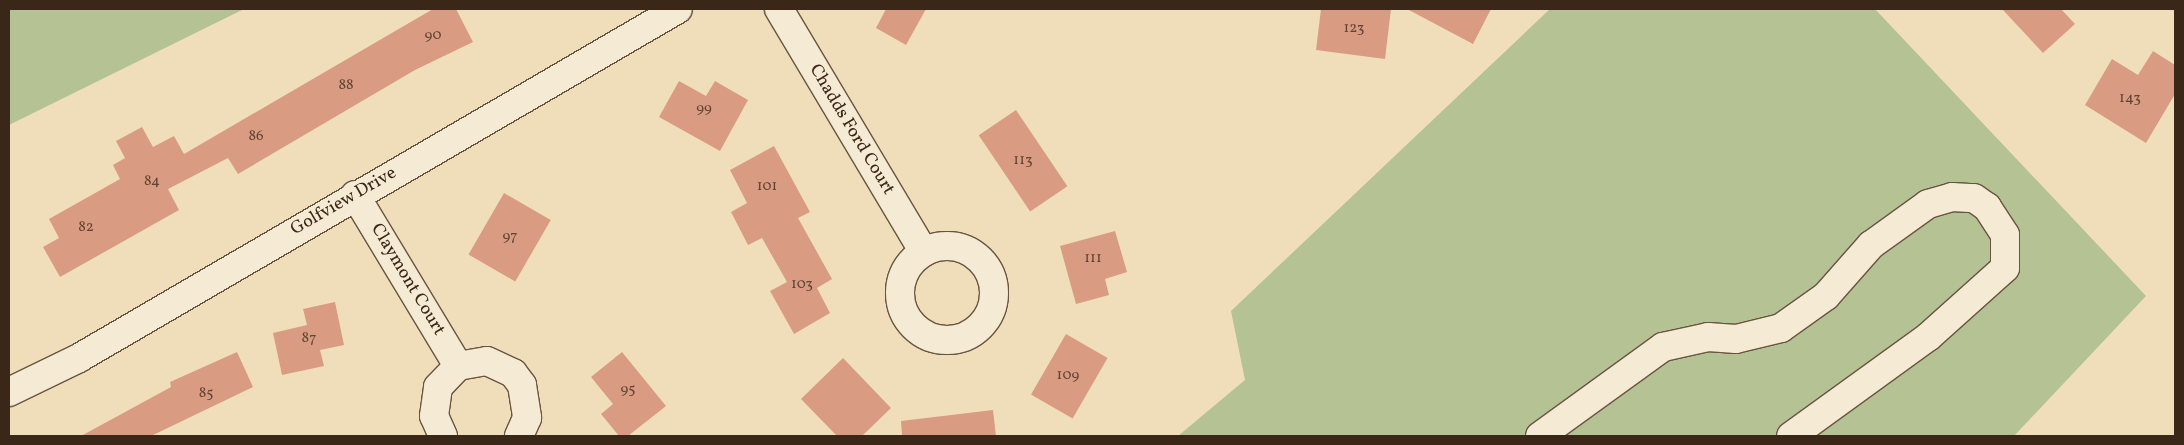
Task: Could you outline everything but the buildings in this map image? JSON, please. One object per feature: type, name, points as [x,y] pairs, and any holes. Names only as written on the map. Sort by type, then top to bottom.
[{"type":"street","name":"Golfview Drive","points":[[9,392],[79,358],[355,195],[678,9]]},
{"type":"street","name":"Chadds Ford Court","points":[[779,9],[924,252]]},
{"type":"street","name":"Claymont Court","points":[[355,195],[458,366]]},
{"type":"street","points":[[1540,436],[1663,347],[1708,337],[1736,339],[1781,328],[1826,296],[1871,245],[1928,204],[1952,197],[1974,198],[1987,207],[2005,235],[2005,268],[1928,337],[1791,436]]},
{"type":"street","points":[[443,436],[434,416],[434,401],[446,375],[458,366],[487,361],[513,373],[528,401],[518,436]]},
{"type":"green space","points":[[9,9],[244,9],[9,125]]},
{"type":"green space","points":[[1550,9],[1875,9],[2146,296],[2014,436],[1178,436],[1245,380],[1231,311]]}]
